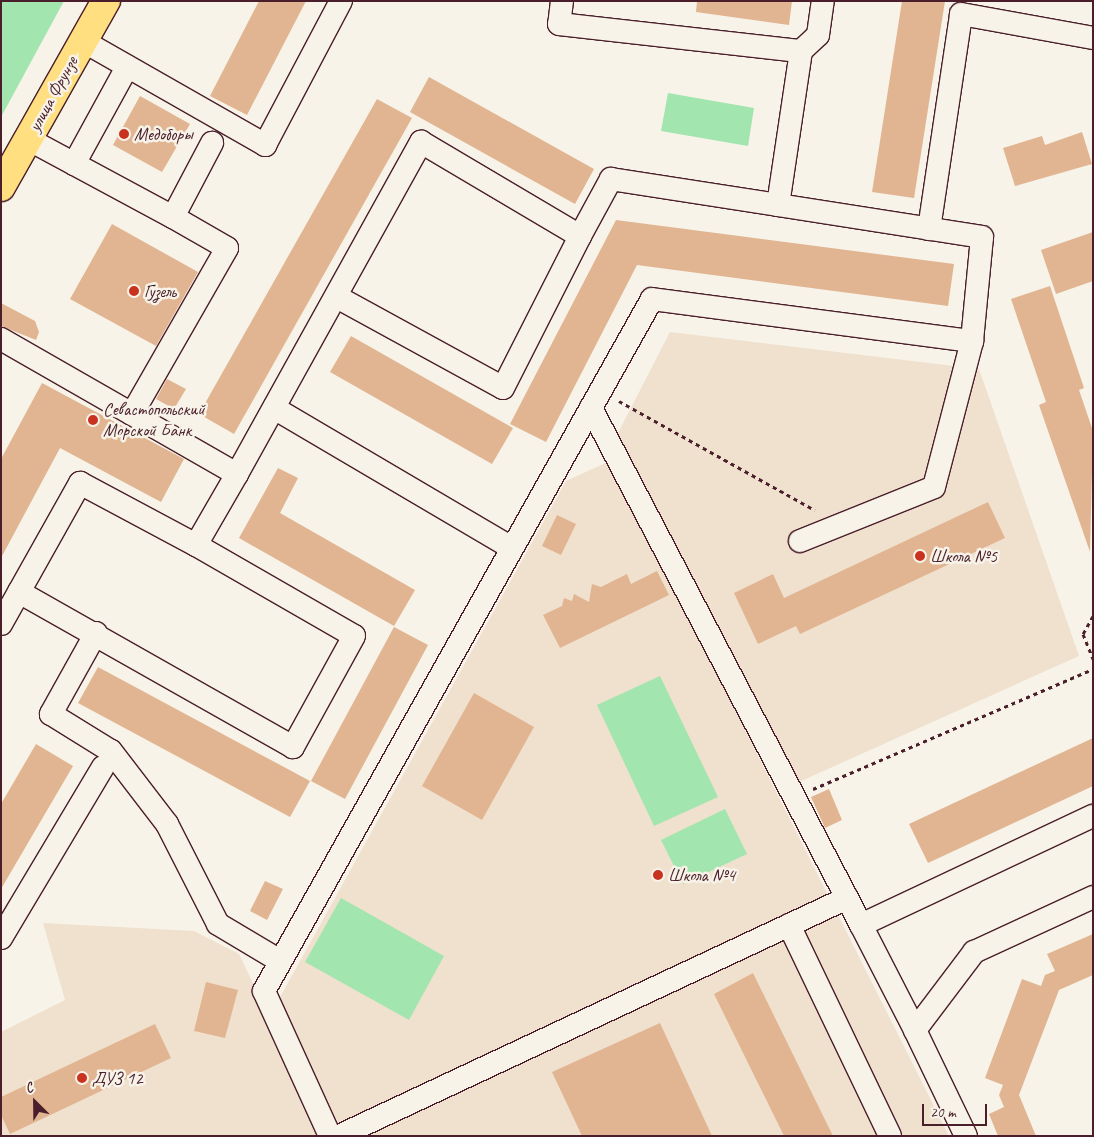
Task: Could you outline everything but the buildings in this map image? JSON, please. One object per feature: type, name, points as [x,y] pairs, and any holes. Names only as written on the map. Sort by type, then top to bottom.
[{"type":"main road","name":"улица Фрунзе","points":[[1,187],[106,1]]},
{"type":"lane","points":[[83,41],[265,145],[341,1]]},
{"type":"lane","points":[[562,1],[558,24],[801,51]]},
{"type":"lane","points":[[778,205],[801,51],[818,35],[823,1]]},
{"type":"lane","points":[[929,229],[961,14],[1093,38]]},
{"type":"lane","points":[[74,164],[127,67]]},
{"type":"lane","points":[[28,139],[227,248],[132,414]]},
{"type":"lane","points":[[196,544],[337,297],[420,142],[580,236]]},
{"type":"lane","points":[[173,217],[212,143]]},
{"type":"lane","points":[[337,297],[503,388],[610,179],[982,237],[972,341],[934,487],[800,540]]},
{"type":"lane","points":[[330,1136],[264,991],[652,298],[972,341]]},
{"type":"lane","points":[[1,339],[237,474]]},
{"type":"lane","points":[[274,408],[512,548]]},
{"type":"lane","points":[[591,408],[915,1030],[966,1136]]},
{"type":"lane","points":[[1,624],[80,483],[196,544],[354,636],[293,747],[96,633],[19,592]]},
{"type":"lane","points":[[96,633],[52,714],[111,751],[167,824],[218,924],[280,961]]},
{"type":"lane","points":[[1,938],[103,767]]},
{"type":"lane","points":[[860,925],[1093,816]]},
{"type":"lane","points":[[915,1030],[974,952],[1093,897]]},
{"type":"lane","points":[[339,1136],[847,898]]},
{"type":"lane","points":[[789,925],[890,1136]]},
{"type":"path","points":[[631,408],[839,524]]},
{"type":"path","points":[[1093,616],[1084,634],[1093,659]]},
{"type":"path","points":[[794,797],[1093,669]]},
{"type":"shaded area","points":[[670,332],[979,369],[1079,656],[799,782],[618,433]]},
{"type":"shaded area","name":"Школа №4","points":[[610,461],[949,1136],[1,1136],[1,1032],[65,1000],[43,923],[194,931],[239,954],[269,1017],[566,481]]},
{"type":"green space","points":[[1,1],[64,1],[1,117]]},
{"type":"green space","points":[[668,93],[754,108],[748,146],[661,131]]},
{"type":"green space","points":[[660,676],[718,797],[654,826],[597,705]]},
{"type":"green space","points":[[725,809],[747,854],[683,884],[661,840]]},
{"type":"green space","points":[[341,898],[444,956],[409,1020],[305,962]]},
{"type":"place","name":"Медоборы","points":[[124,134]]},
{"type":"place","name":"Гузель","points":[[134,291]]},
{"type":"place","name":"Севастопольский Морской Банк","points":[[93,420]]},
{"type":"place","name":"Школа №5","points":[[920,556]]},
{"type":"place","name":"Школа №4","points":[[658,875]]},
{"type":"place","name":"ДУЗ 12","points":[[82,1078]]}]
